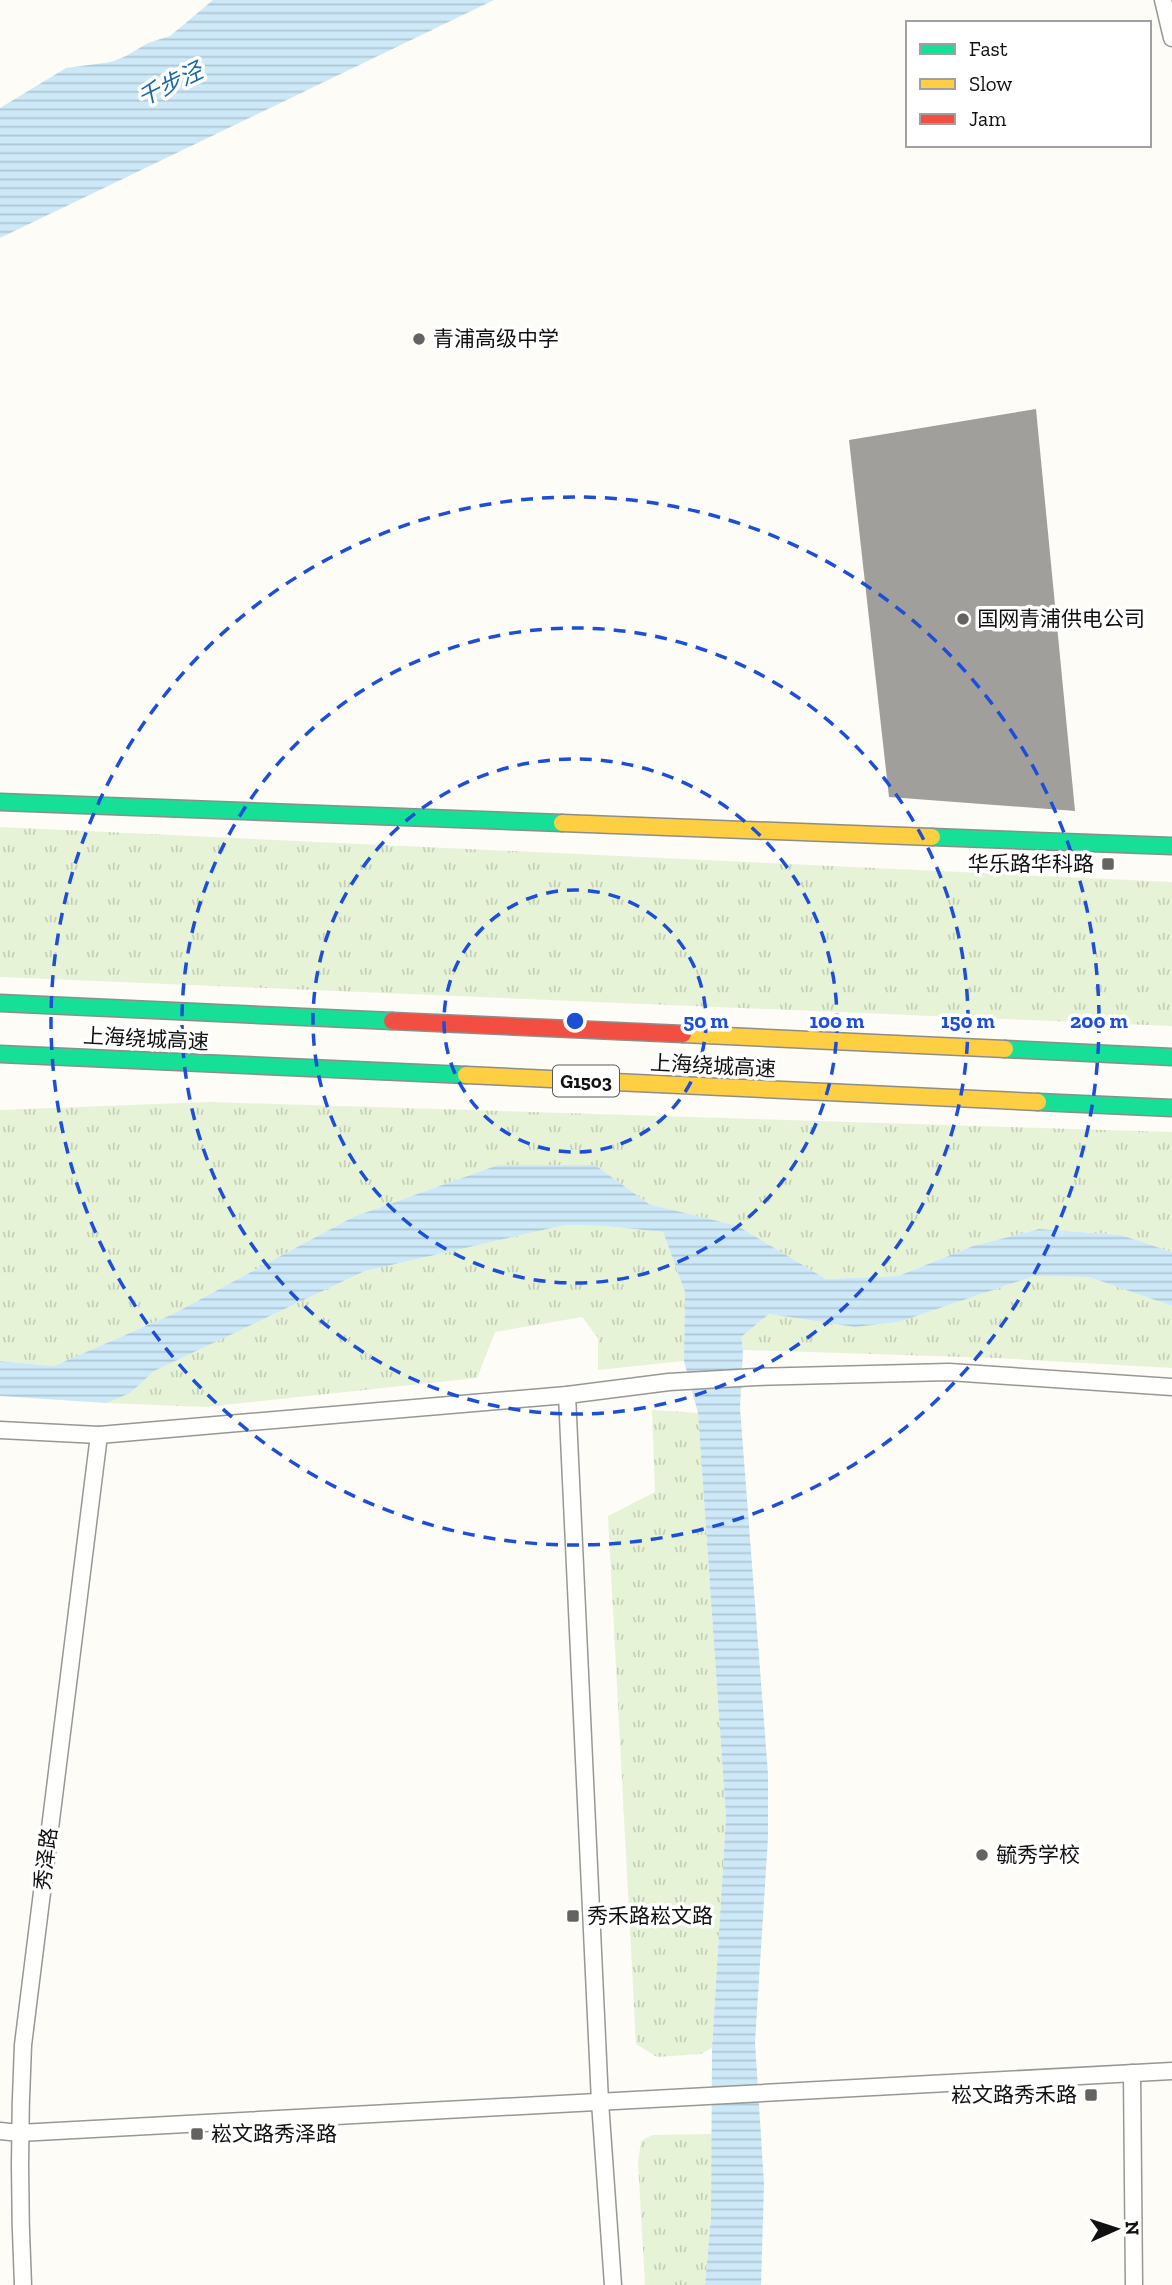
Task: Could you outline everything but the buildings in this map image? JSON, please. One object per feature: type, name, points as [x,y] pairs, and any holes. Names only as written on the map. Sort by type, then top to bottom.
[{"type":"main road","points":[[0,802],[1172,846]]},
{"type":"main road","name":"上海绕城高速","points":[[0,1003],[1172,1057]]},
{"type":"main road","name":"上海绕城高速","points":[[0,1054],[1172,1108]]},
{"type":"street","points":[[1163,0],[1172,38]]},
{"type":"street","points":[[0,1430],[99,1435],[567,1395],[669,1382],[756,1377],[949,1372],[1172,1387]]},
{"type":"street","points":[[567,1395],[600,2102],[613,2285]]},
{"type":"street","name":"秀泽路","points":[[23,2285],[19,2133],[23,2045],[99,1435]]},
{"type":"street","points":[[0,2131],[19,2133],[1172,2071]]},
{"type":"street","points":[[1132,2073],[1134,2285]]},
{"type":"green space","points":[[0,827],[1172,882],[1172,1026],[0,977]]},
{"type":"green space","points":[[210,1102],[1172,1132],[1172,1252],[1121,1235],[1039,1229],[973,1246],[898,1276],[826,1279],[738,1226],[649,1204],[595,1165],[498,1165],[353,1217],[173,1314],[54,1366],[0,1361],[0,1110]]},
{"type":"green space","points":[[565,1225],[663,1232],[685,1292],[684,1361],[598,1370],[598,1338],[582,1317],[495,1332],[477,1378],[205,1407],[106,1403],[111,1391],[365,1271]]},
{"type":"green space","points":[[1034,1276],[1089,1277],[1172,1306],[1172,1368],[996,1358],[743,1350],[740,1337],[769,1314],[855,1327],[899,1322]]},
{"type":"green space","points":[[652,1410],[698,1413],[726,1817],[712,2048],[701,2054],[657,2057],[636,2044],[608,1516],[655,1492]]},
{"type":"green space","points":[[712,2134],[711,2217],[705,2285],[645,2285],[638,2163],[641,2141],[652,2135]]},
{"type":"water","name":"千步泾","points":[[213,0],[494,0],[0,238],[0,108],[66,68],[111,62],[148,43],[170,36]]},
{"type":"water","points":[[498,1165],[595,1165],[649,1204],[738,1226],[826,1279],[898,1276],[973,1246],[1039,1229],[1121,1235],[1172,1252],[1172,1306],[1089,1277],[1034,1276],[899,1322],[855,1327],[769,1314],[741,1337],[743,1350],[740,1408],[768,1774],[768,1838],[755,2042],[764,2184],[761,2285],[705,2285],[711,2217],[712,2048],[726,1817],[698,1413],[684,1361],[685,1292],[663,1232],[565,1225],[365,1271],[154,1371],[130,1393],[106,1403],[0,1396],[0,1361],[54,1366],[173,1314],[353,1217]]},
{"type":"traffic: fast","points":[[0,802],[562,823]]},
{"type":"traffic: fast","points":[[932,837],[1172,846]]},
{"type":"traffic: fast","points":[[0,1003],[392,1021]]},
{"type":"traffic: fast","points":[[1005,1049],[1172,1057]]},
{"type":"traffic: fast","points":[[0,1054],[466,1075]]},
{"type":"traffic: fast","points":[[1038,1102],[1172,1108]]},
{"type":"traffic: slow","points":[[562,823],[932,837]]},
{"type":"traffic: slow","points":[[683,1034],[1005,1049]]},
{"type":"traffic: slow","points":[[466,1075],[1038,1102]]},
{"type":"traffic: jam","points":[[392,1021],[683,1034]]},
{"type":"place","name":"青浦高级中学","points":[[419,339]]},
{"type":"place","name":"国网青浦供电公司","points":[[963,619]]},
{"type":"place","name":"华乐路华科路","points":[[1108,864]]},
{"type":"place","name":"毓秀学校","points":[[982,1855]]},
{"type":"place","name":"秀禾路崧文路","points":[[573,1916]]},
{"type":"place","name":"崧文路秀禾路","points":[[1091,2095]]},
{"type":"place","name":"崧文路秀泽路","points":[[197,2134]]}]
